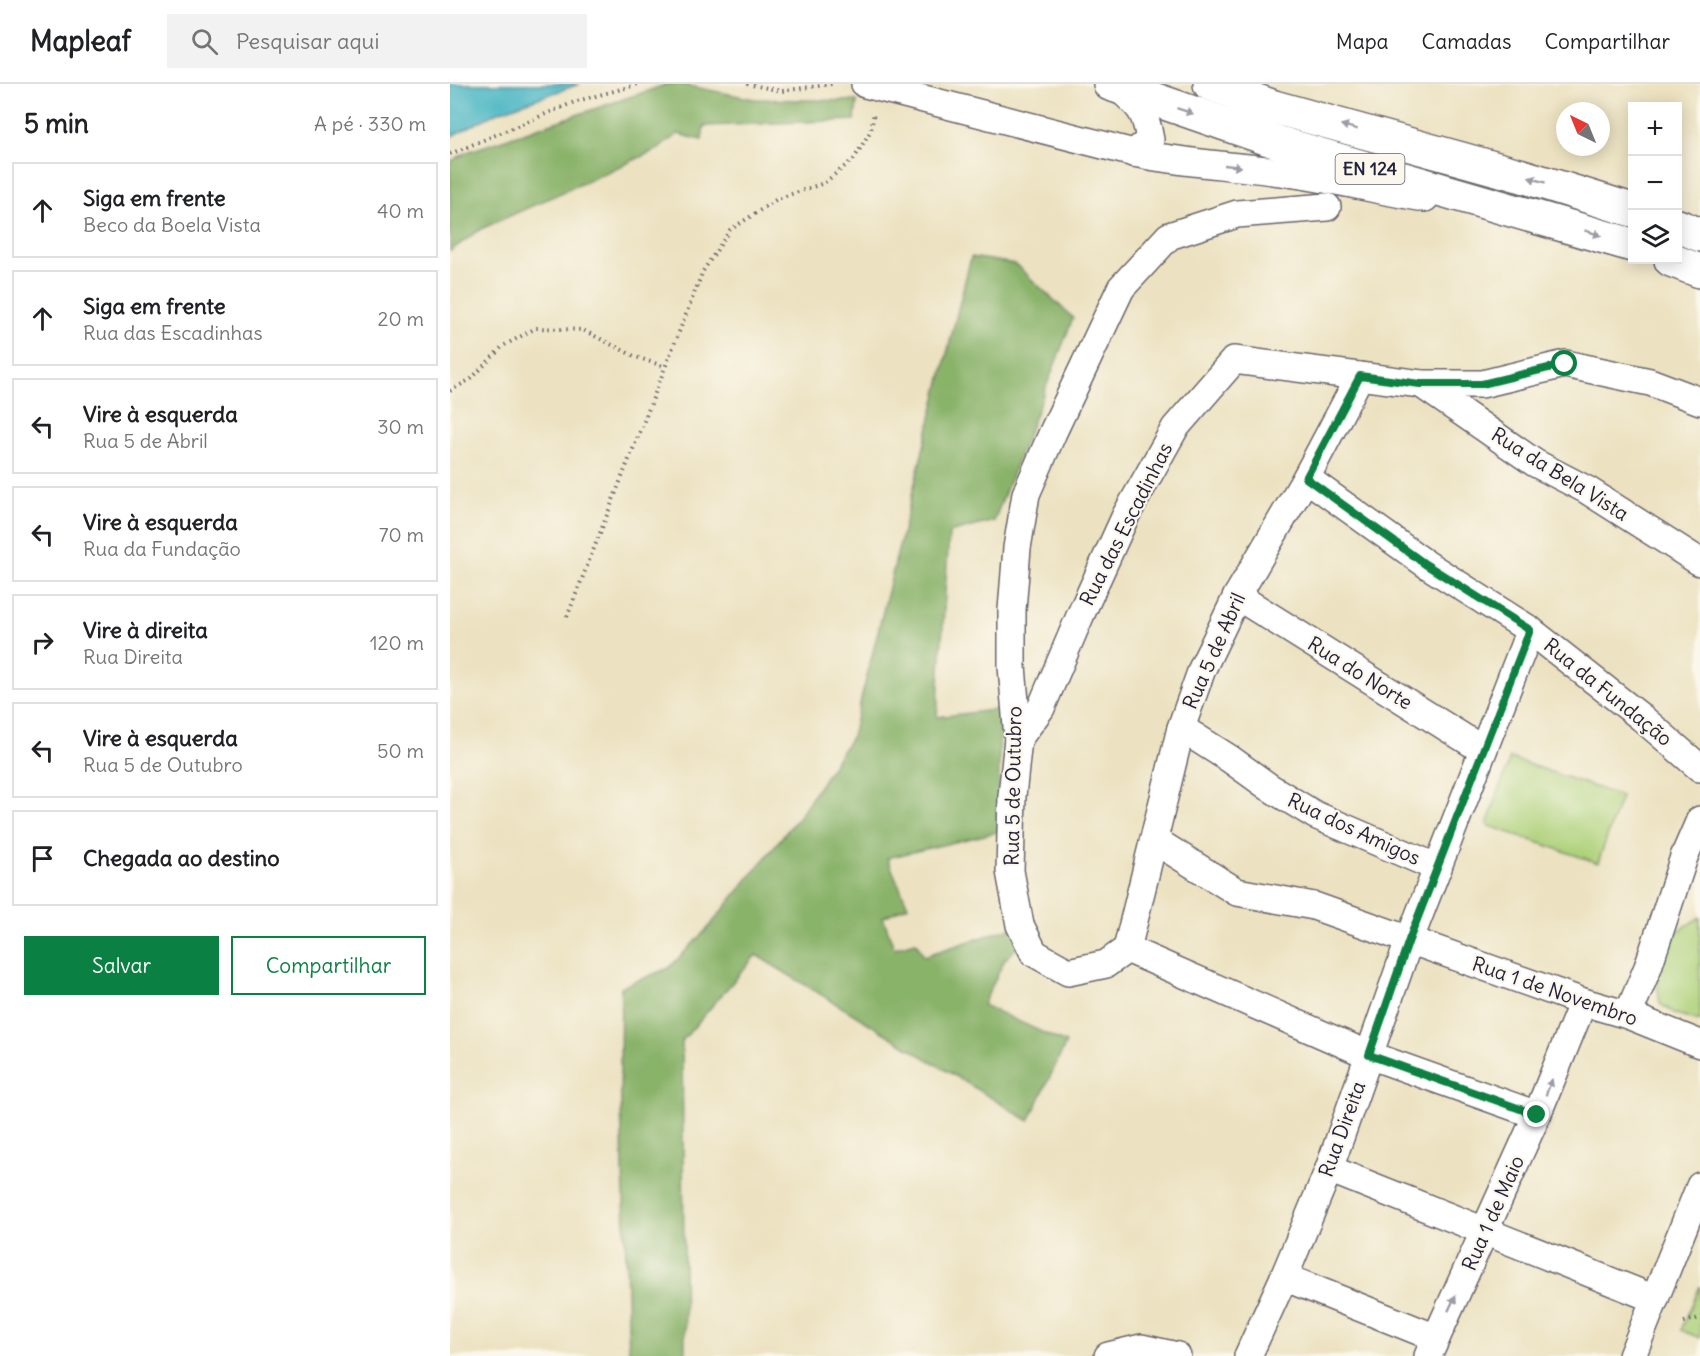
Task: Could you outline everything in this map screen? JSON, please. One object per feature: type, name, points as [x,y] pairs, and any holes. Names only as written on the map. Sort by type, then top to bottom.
[{"type":"main road","name":"EN 124","points":[[1210,84],[1274,107],[1519,175],[1628,209]]},
{"type":"main road","name":"EN 124","points":[[1115,86],[1280,143],[1546,218],[1628,244]]},
{"type":"main road","points":[[1682,227],[1700,235]]},
{"type":"main road","points":[[1682,264],[1700,271]]},
{"type":"street","points":[[871,86],[1134,153],[1175,161],[1338,180],[1393,193],[1546,218]]},
{"type":"street","points":[[1115,86],[1142,109],[1147,122],[1150,140],[1134,153]]},
{"type":"street","name":"Rua 5 de Outubro","points":[[1127,949],[1106,964],[1068,972],[1035,953],[1020,925],[1010,871],[1011,796],[1018,739],[1012,666],[1012,610],[1017,548],[1026,494],[1121,288],[1169,236],[1237,214],[1327,207]]},
{"type":"street","name":"Rua das Escadinhas","points":[[1018,739],[1041,708],[1126,515],[1175,428],[1234,360],[1420,384],[1482,384],[1565,364],[1650,382],[1700,401]]},
{"type":"street","name":"Rua 5 de Abril","points":[[1127,949],[1181,728],[1202,669],[1237,596],[1306,478],[1360,376]]},
{"type":"street","name":"Rua da Bela Vista","points":[[1420,384],[1535,463],[1587,490],[1700,562]]},
{"type":"street","name":"Rua da Fundação","points":[[1306,478],[1425,564],[1530,630],[1642,718],[1700,768]]},
{"type":"street","name":"Rua do Norte","points":[[1237,596],[1483,750]]},
{"type":"street","name":"Rua Direita","points":[[1248,1356],[1329,1169],[1409,940],[1530,630]]},
{"type":"street","name":"Rua dos Amigos","points":[[1181,728],[1315,815],[1438,868]]},
{"type":"street","points":[[1628,1015],[1648,968],[1684,857],[1700,819]]},
{"type":"street","name":"Rua 1 de Novembro","points":[[1154,840],[1237,892],[1314,906],[1583,1002],[1628,1015],[1700,1044]]},
{"type":"street","points":[[1127,949],[1369,1055],[1537,1115]]},
{"type":"street","name":"Rua 1 de Maio","points":[[1432,1347],[1537,1115],[1583,1002]]},
{"type":"street","points":[[1329,1169],[1655,1299]]},
{"type":"street","points":[[1643,1352],[1655,1299],[1700,1186]]},
{"type":"street","points":[[1284,1277],[1432,1347]]},
{"type":"street","points":[[1108,1356],[1141,1348],[1177,1356]]},
{"type":"path","points":[[450,154],[577,101],[640,84]]},
{"type":"path","points":[[747,84],[782,91],[832,84]]},
{"type":"path","points":[[567,617],[703,271],[730,230],[777,199],[824,183],[854,159],[871,130],[871,86]]},
{"type":"path","points":[[450,391],[471,380],[503,346],[536,328],[583,330],[636,357],[666,367]]},
{"type":"path","points":[[1684,1322],[1700,1318]]},
{"type":"green space","points":[[668,84],[679,84],[754,99],[857,101],[855,120],[704,126],[702,140],[678,134],[656,150],[481,229],[450,251],[450,162],[467,152]]},
{"type":"green space","points":[[971,257],[1015,264],[1073,318],[994,521],[949,533],[937,717],[1000,709],[998,832],[887,858],[908,906],[883,917],[894,948],[916,942],[924,956],[1020,925],[1020,945],[1005,959],[983,1005],[1066,1043],[1029,1121],[756,955],[682,1041],[685,1356],[629,1356],[620,1073],[621,987],[669,968],[709,927],[800,815],[852,736]]},
{"type":"green space","points":[[1510,758],[1621,796],[1598,863],[1487,825]]},
{"type":"green space","points":[[1700,917],[1700,1021],[1676,1014],[1660,1004],[1656,972],[1670,936]]},
{"type":"green space","points":[[1700,1286],[1700,1338],[1681,1330]]},
{"type":"water","points":[[450,84],[580,84],[498,112],[450,137]]},
{"type":"route","points":[[1537,1115],[1369,1055],[1409,940],[1530,630],[1425,564],[1306,478],[1360,376],[1420,384],[1482,384],[1565,364]]}]
